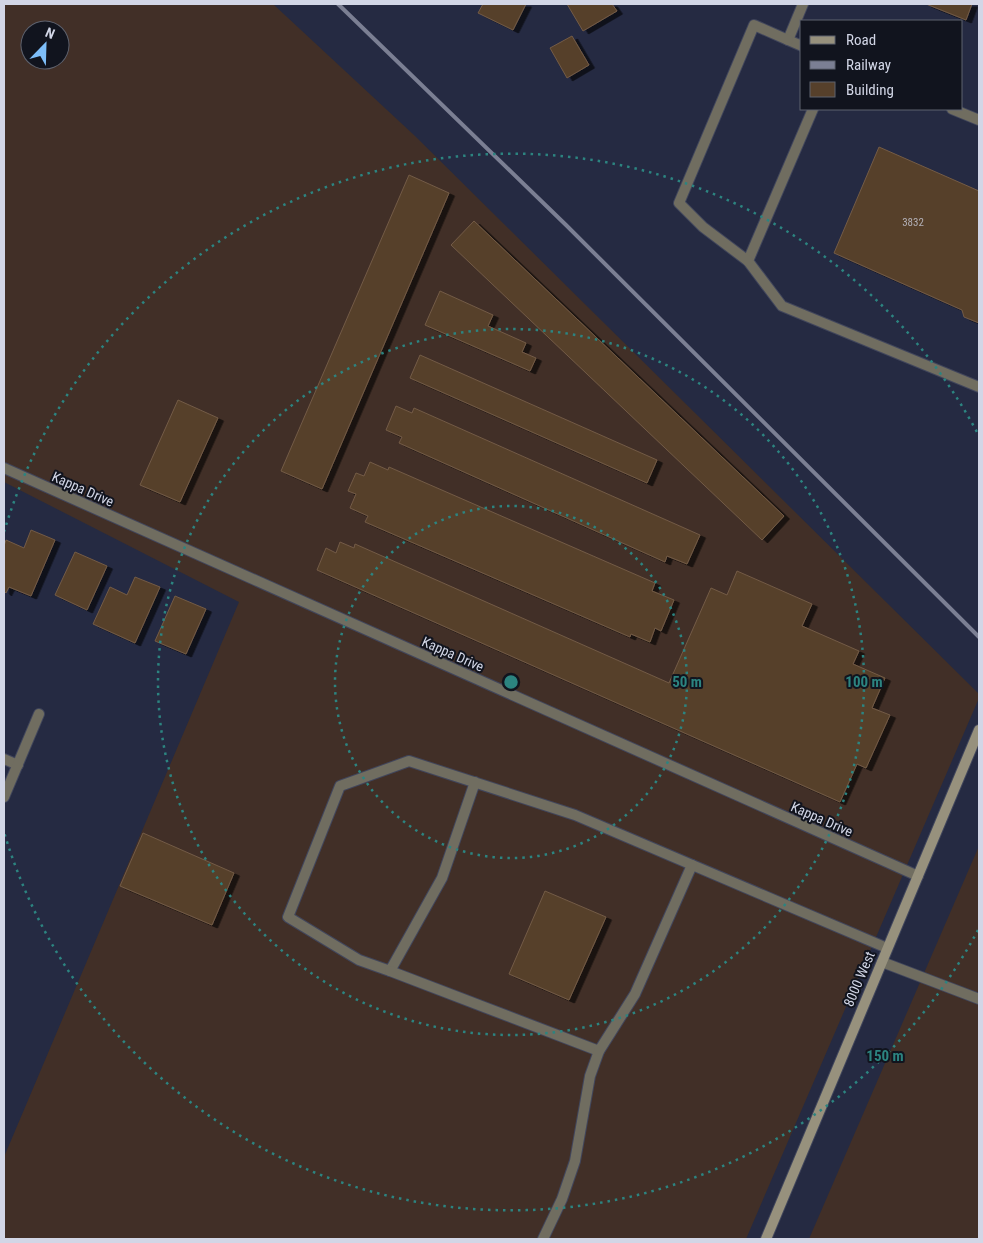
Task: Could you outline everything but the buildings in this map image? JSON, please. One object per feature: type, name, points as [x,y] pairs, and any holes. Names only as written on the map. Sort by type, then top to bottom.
[{"type":"street","points":[[788,40],[803,4]]},
{"type":"street","points":[[800,45],[754,26],[679,203],[702,227],[748,261],[782,306],[979,387]]},
{"type":"street","points":[[748,261],[813,110]]},
{"type":"street","points":[[954,110],[979,120]]},
{"type":"street","name":"Kappa Drive","points":[[4,468],[918,876]]},
{"type":"street","points":[[4,797],[39,714]]},
{"type":"street","name":"8000 West","points":[[766,1239],[979,730]]},
{"type":"street","points":[[4,759],[18,764]]},
{"type":"street","points":[[600,1051],[359,960],[288,917],[340,786],[410,761],[575,815],[887,948]]},
{"type":"street","points":[[390,971],[442,878],[475,782]]},
{"type":"street","points":[[543,1239],[562,1199],[575,1161],[590,1076],[600,1051],[635,994],[692,865]]},
{"type":"street","points":[[882,962],[979,999]]},
{"type":"shaded area","points":[[4,4],[273,4],[415,136],[979,694],[979,698],[746,1239],[4,1239],[4,1157],[239,602],[4,482]]},
{"type":"shaded area","points":[[979,846],[979,1239],[809,1239]]},
{"type":"railway","points":[[338,4],[566,225],[979,637]]}]
